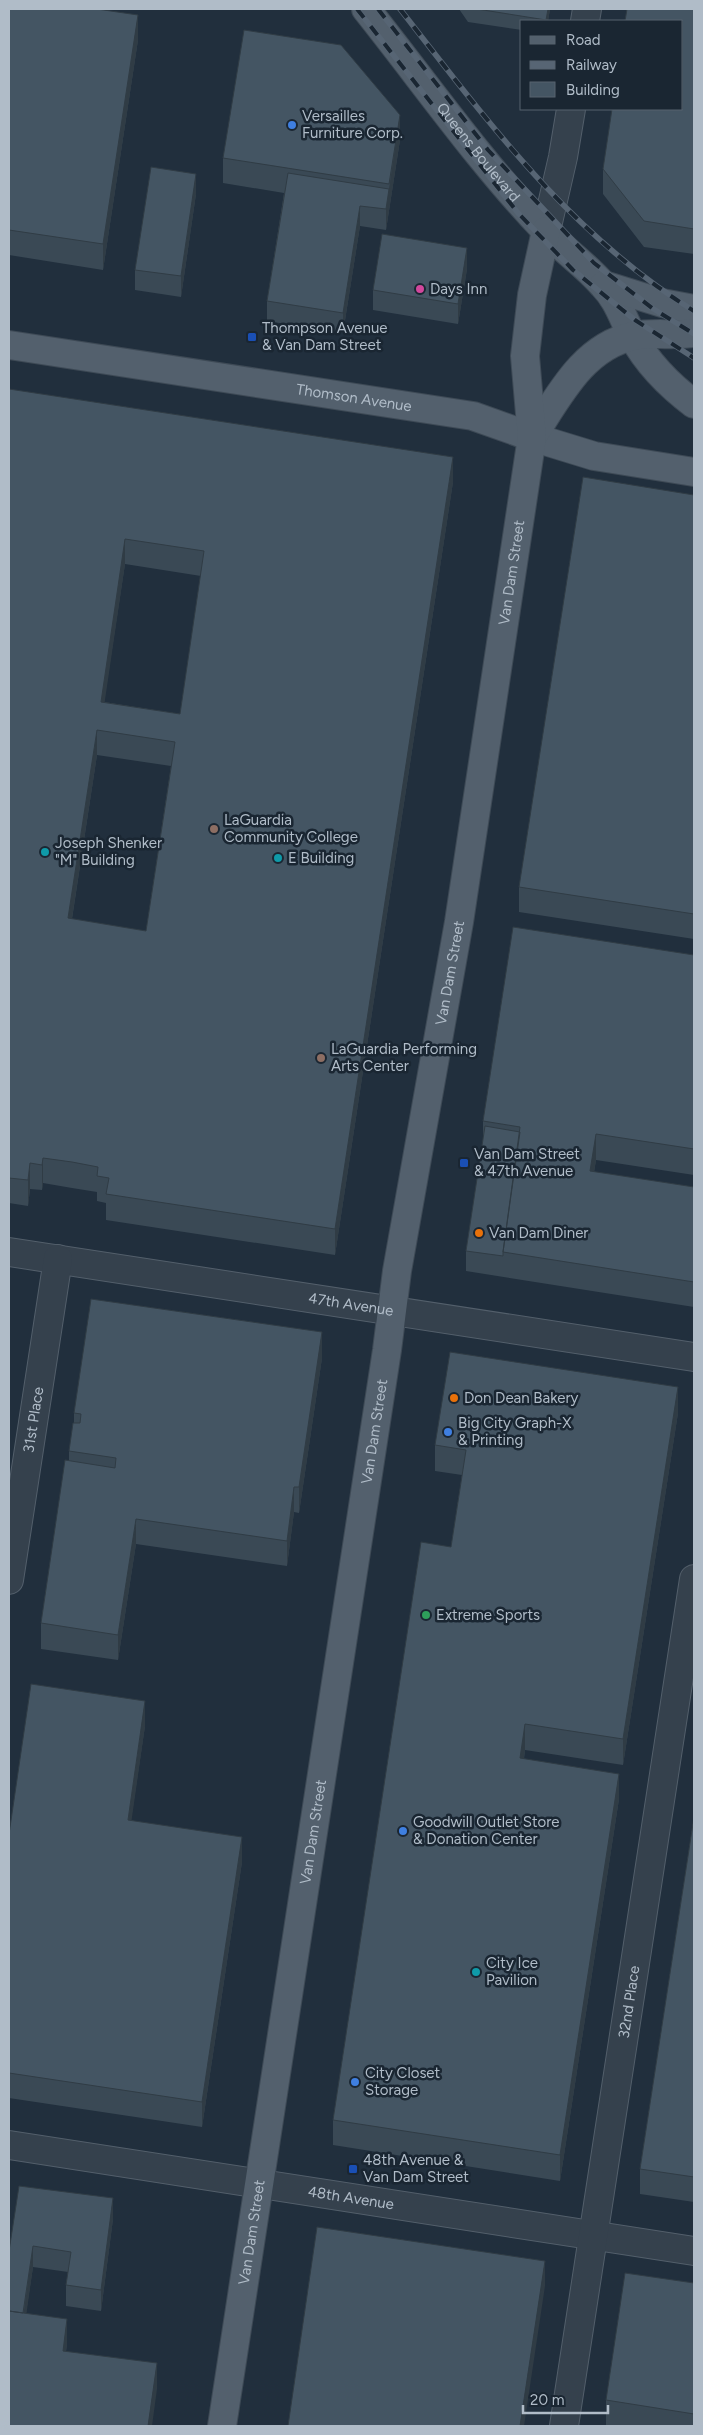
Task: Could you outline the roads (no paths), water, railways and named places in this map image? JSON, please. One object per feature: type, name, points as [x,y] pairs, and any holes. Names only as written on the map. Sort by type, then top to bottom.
[{"type":"main road","name":"Queens Boulevard","points":[[366,9],[499,178],[546,231],[604,285],[623,314],[632,336],[647,360],[664,379],[694,404]]},
{"type":"main road","name":"Van Dam Street","points":[[222,2426],[397,1271],[465,884],[532,437],[525,356],[532,295],[546,231]]},
{"type":"main road","name":"Queens Boulevard","points":[[604,285],[662,303],[694,308]]},
{"type":"main road","points":[[632,336],[694,333]]},
{"type":"main road","name":"Van Dam Street","points":[[532,437],[577,369],[595,354],[632,336]]},
{"type":"main road","name":"Thomson Avenue","points":[[9,344],[473,416],[594,456],[694,472]]},
{"type":"street","name":"Van Dam Street","points":[[546,231],[563,157],[570,110]]},
{"type":"street","name":"47th Avenue","points":[[9,1252],[694,1357]]},
{"type":"street","name":"31st Place","points":[[9,1580],[58,1259]]},
{"type":"street","name":"32nd Place","points":[[564,2426],[694,1579]]},
{"type":"street","name":"48th Avenue","points":[[9,2145],[694,2251]]},
{"type":"railway","points":[[357,9],[518,213],[573,270],[635,320],[694,358]]},
{"type":"railway","points":[[378,9],[488,150],[594,263],[652,308],[694,334]]},
{"type":"railway","points":[[400,9],[499,134],[570,212],[609,248],[650,281],[694,311]]},
{"type":"place","name":"Versailles Furniture Corp.","points":[[292,125]]},
{"type":"place","name":"Days Inn","points":[[420,289]]},
{"type":"place","name":"Thompson Avenue & Van Dam Street","points":[[252,337]]},
{"type":"place","name":"LaGuardia Community College","points":[[214,829]]},
{"type":"place","name":"Joseph Shenker \"M\" Building","points":[[45,852]]},
{"type":"place","name":"E Building","points":[[278,858]]},
{"type":"place","name":"LaGuardia Performing Arts Center","points":[[321,1058]]},
{"type":"place","name":"Van Dam Street & 47th Avenue","points":[[464,1163]]},
{"type":"place","name":"Van Dam Diner","points":[[479,1233]]},
{"type":"place","name":"Don Dean Bakery","points":[[454,1398]]},
{"type":"place","name":"Big City Graph-X & Printing","points":[[448,1432]]},
{"type":"place","name":"Extreme Sports","points":[[426,1615]]},
{"type":"place","name":"Goodwill Outlet Store & Donation Center","points":[[403,1831]]},
{"type":"place","name":"City Ice Pavilion","points":[[476,1972]]},
{"type":"place","name":"City Closet Storage","points":[[355,2082]]},
{"type":"place","name":"48th Avenue & Van Dam Street","points":[[353,2169]]}]
